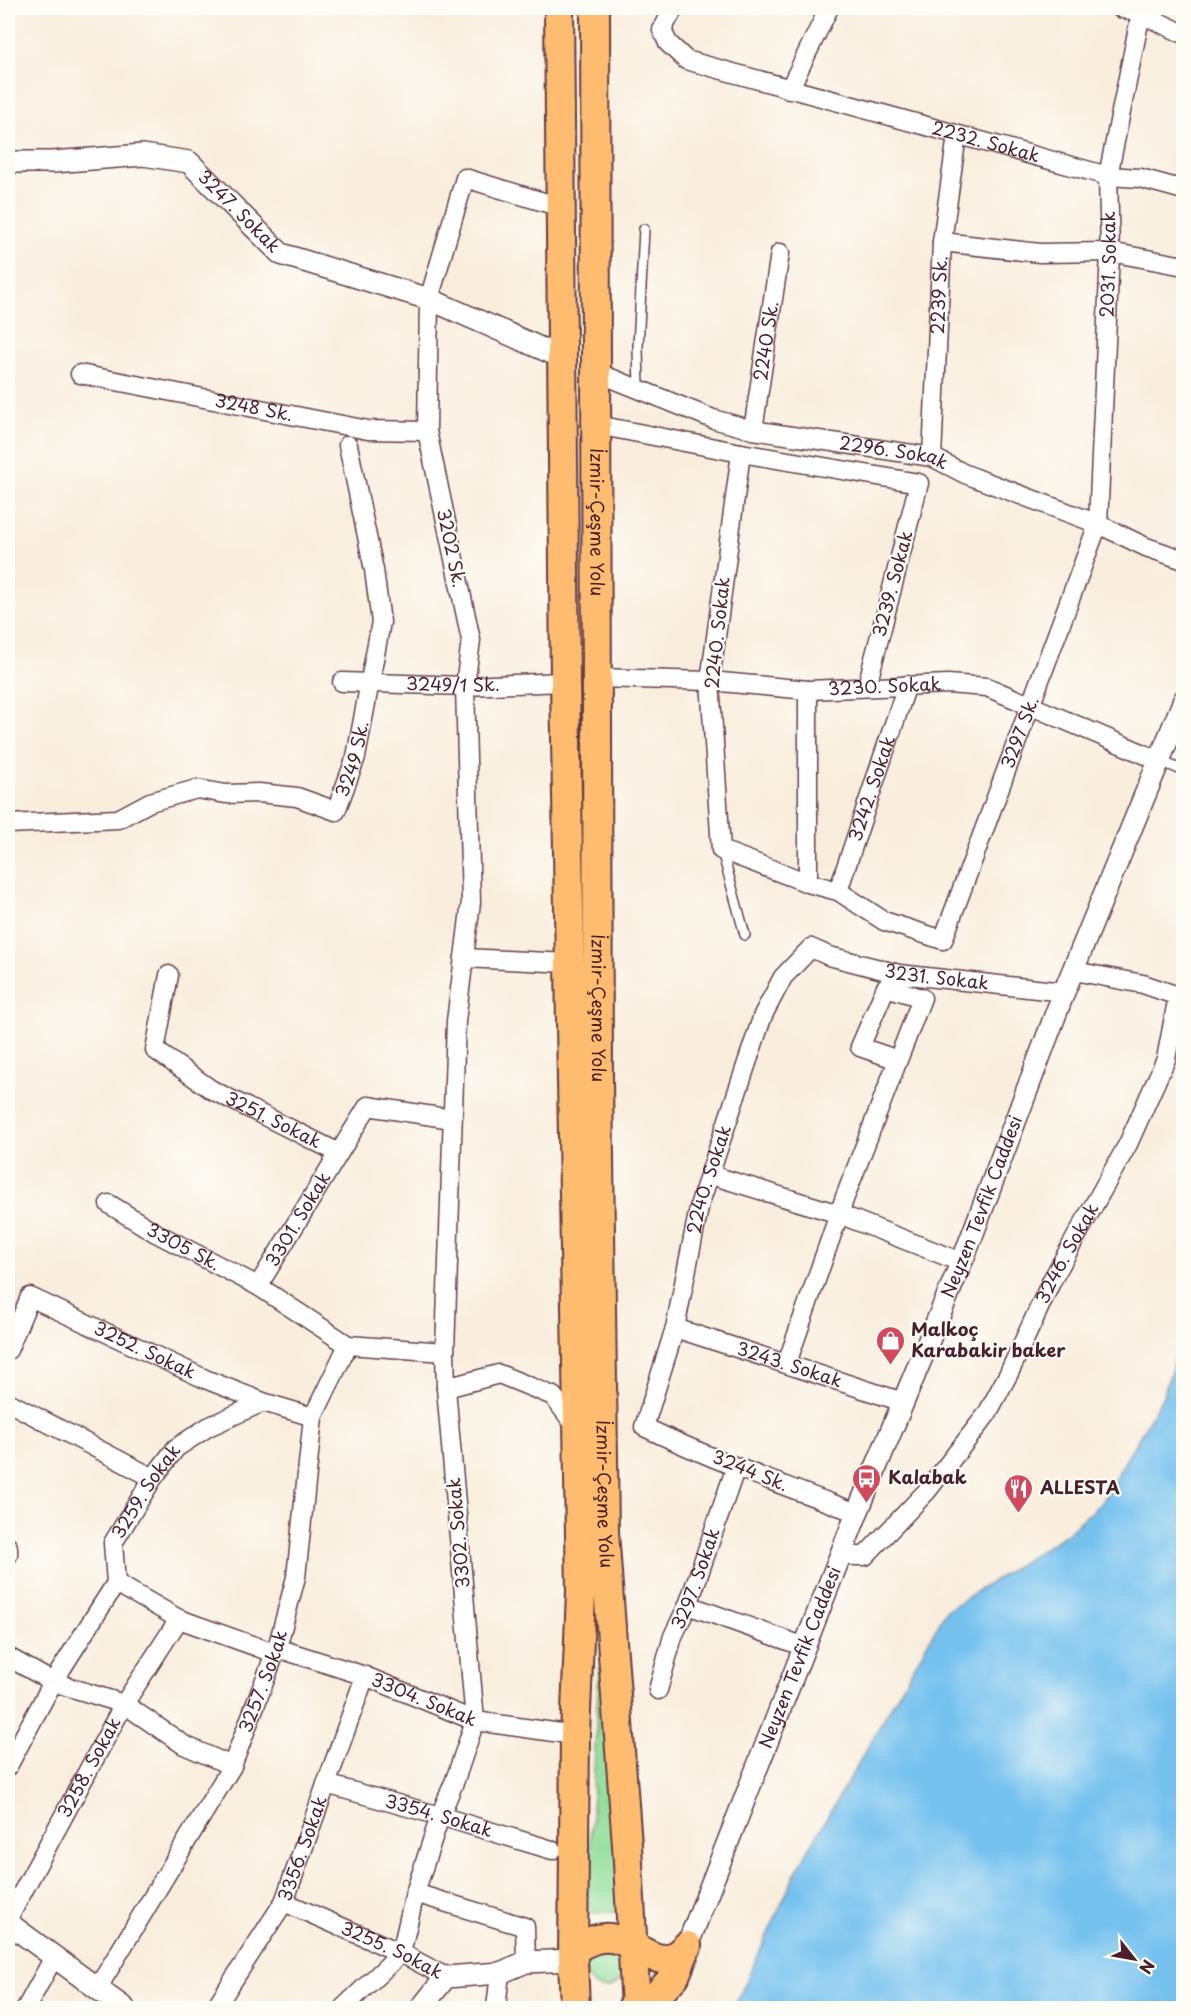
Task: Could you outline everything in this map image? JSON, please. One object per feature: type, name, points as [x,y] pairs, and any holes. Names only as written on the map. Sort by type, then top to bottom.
[{"type":"highway","name":"İzmir-Çeşme Yolu","points":[[559,8],[565,682],[581,1592],[575,1735],[574,1955],[580,2004]]},
{"type":"highway","name":"İzmir-Çeşme Yolu","points":[[595,8],[598,1081],[604,1532],[633,1946],[634,2008]]},
{"type":"highway","points":[[574,1955],[584,1943],[597,1938],[610,1937],[623,1940],[660,1959],[674,1956],[687,1946]]},
{"type":"highway","points":[[634,2008],[657,1995],[675,1976],[687,1946]]},
{"type":"street","name":"2232. Sokak","points":[[674,8],[662,30],[668,44],[686,60],[1108,176],[1140,178],[1184,190]]},
{"type":"street","points":[[789,90],[829,8]]},
{"type":"street","points":[[1120,8],[1140,10],[1184,34]]},
{"type":"street","name":"2031. Sokak","points":[[1098,524],[1110,252],[1108,176],[1140,10]]},
{"type":"street","name":"2239 Sk.","points":[[932,458],[942,242],[957,135]]},
{"type":"street","name":"3247. Sokak","points":[[8,162],[53,162],[143,155],[189,162],[281,254],[429,299],[562,357]]},
{"type":"street","name":"3202 Sk.","points":[[456,1021],[471,902],[465,686],[471,640],[427,431],[429,299],[465,178],[560,207]]},
{"type":"street","points":[[942,242],[1040,253],[1110,252],[1184,266]]},
{"type":"street","name":"2240 Sk.","points":[[753,429],[780,253]]},
{"type":"street","name":"2296. Sokak","points":[[596,372],[713,419],[753,429],[932,458],[965,474],[1098,524],[1146,547],[1184,560]]},
{"type":"street","name":"3248 Sk.","points":[[80,374],[368,430],[427,431]]},
{"type":"street","points":[[597,425],[741,453]]},
{"type":"street","name":"3249 Sk.","points":[[8,824],[118,819],[150,802],[197,789],[226,794],[297,797],[336,811],[356,757],[381,622],[374,570],[348,445]]},
{"type":"street","name":"3239. Sokak","points":[[741,453],[920,483],[867,686]]},
{"type":"street","name":"2240. Sokak","points":[[721,850],[710,681],[741,453]]},
{"type":"street","name":"3297 Sk.","points":[[838,891],[884,921],[943,940],[1098,524]]},
{"type":"street","name":"3230. Sokak","points":[[597,678],[710,681],[808,690],[948,684],[987,687],[1158,760]]},
{"type":"street","name":"3249/1 Sk.","points":[[342,682],[465,686],[565,682]]},
{"type":"street","name":"3242. Sokak","points":[[838,891],[907,685]]},
{"type":"street","points":[[808,690],[808,883]]},
{"type":"street","name":"Neyzen Tevfik Caddesi","points":[[687,1946],[857,1513],[961,1262],[1064,992],[1184,700]]},
{"type":"street","points":[[721,850],[808,883],[838,891]]},
{"type":"street","name":"2240. Sokak","points":[[644,1426],[675,1328],[700,1203],[763,1016],[783,977],[811,948]]},
{"type":"street","name":"3231. Sokak","points":[[811,948],[829,956],[899,974],[1064,992]]},
{"type":"street","points":[[464,958],[570,963]]},
{"type":"street","name":"3246. Sokak","points":[[840,1556],[865,1556],[927,1491],[987,1414],[1009,1373],[1052,1280],[1128,1144],[1166,1059],[1178,996],[1143,984],[1074,971]]},
{"type":"street","name":"3251. Sokak","points":[[168,975],[155,1050],[213,1090],[339,1153],[368,1106],[452,1119]]},
{"type":"street","name":"3302. Sokak","points":[[401,1953],[416,1893],[440,1816],[475,1721],[446,1388],[445,1352],[456,1021]]},
{"type":"street","points":[[787,1364],[839,1214],[898,1059]]},
{"type":"street","name":"3301. Sokak","points":[[258,1286],[339,1153]]},
{"type":"street","points":[[711,1175],[839,1214],[961,1262]]},
{"type":"street","name":"3305 Sk.","points":[[109,1204],[156,1233],[258,1286],[348,1345]]},
{"type":"street","name":"3252. Sokak","points":[[8,1350],[30,1297],[205,1379],[263,1402]]},
{"type":"street","name":"3243. Sokak","points":[[675,1328],[903,1402]]},
{"type":"street","points":[[348,1345],[445,1352]]},
{"type":"street","name":"3257. Sokak","points":[[97,1989],[232,1767],[275,1650],[296,1577],[313,1418],[348,1345]]},
{"type":"street","points":[[446,1388],[499,1374],[553,1396],[578,1429]]},
{"type":"street","points":[[8,1402],[153,1478]]},
{"type":"street","points":[[263,1402],[313,1418]]},
{"type":"street","name":"3259. Sokak","points":[[116,1583],[113,1543],[153,1478],[176,1448],[208,1427],[263,1402]]},
{"type":"street","name":"3244 Sk.","points":[[644,1426],[736,1467],[857,1513]]},
{"type":"street","name":"3297. Sokak","points":[[658,1690],[672,1636],[688,1605],[736,1467]]},
{"type":"street","points":[[8,1546],[8,1555]]},
{"type":"street","points":[[8,1766],[53,1682],[116,1583]]},
{"type":"street","name":"3304. Sokak","points":[[116,1583],[179,1619],[365,1676],[475,1721],[575,1735]]},
{"type":"street","points":[[688,1605],[805,1647]]},
{"type":"street","name":"3258. Sokak","points":[[8,1921],[124,1704],[179,1619]]},
{"type":"street","points":[[8,1657],[53,1682],[124,1704],[184,1745],[232,1767]]},
{"type":"street","name":"3356. Sokak","points":[[215,2008],[284,1902],[365,1676]]},
{"type":"street","name":"3354. Sokak","points":[[326,1784],[552,1850]]},
{"type":"street","points":[[416,1893],[525,1927],[526,1962]]},
{"type":"street","name":"3255. Sokak","points":[[284,1902],[401,1953],[446,1977],[500,1973],[526,1962],[574,1955]]},
{"type":"street","points":[[8,1921],[124,2008]]},
{"type":"street","points":[[343,2008],[401,1953]]},
{"type":"street","points":[[26,2008],[54,1957]]},
{"type":"street","points":[[496,2008],[500,1973]]},
{"type":"street","points":[[421,2008],[446,1977]]},
{"type":"lane","points":[[639,389],[638,346],[644,229]]},
{"type":"lane","points":[[1158,760],[1184,771]]},
{"type":"lane","points":[[721,850],[745,935]]},
{"type":"green space","points":[[599,1668],[605,1668],[623,1912],[587,1913]]},
{"type":"green space","points":[[604,1950],[617,1956],[623,1969],[617,1982],[604,1988],[591,1982],[585,1969],[591,1956]]},
{"type":"water","points":[[1183,1335],[1183,2008],[734,2008],[797,1870],[946,1611],[1065,1535],[1101,1503],[1163,1396]]},
{"type":"place","name":"Malkoç Karabakir baker","points":[[890,1366]]},
{"type":"place","name":"Kalabak","points":[[867,1504]]},
{"type":"place","name":"ALLESTA","points":[[1019,1514]]}]
